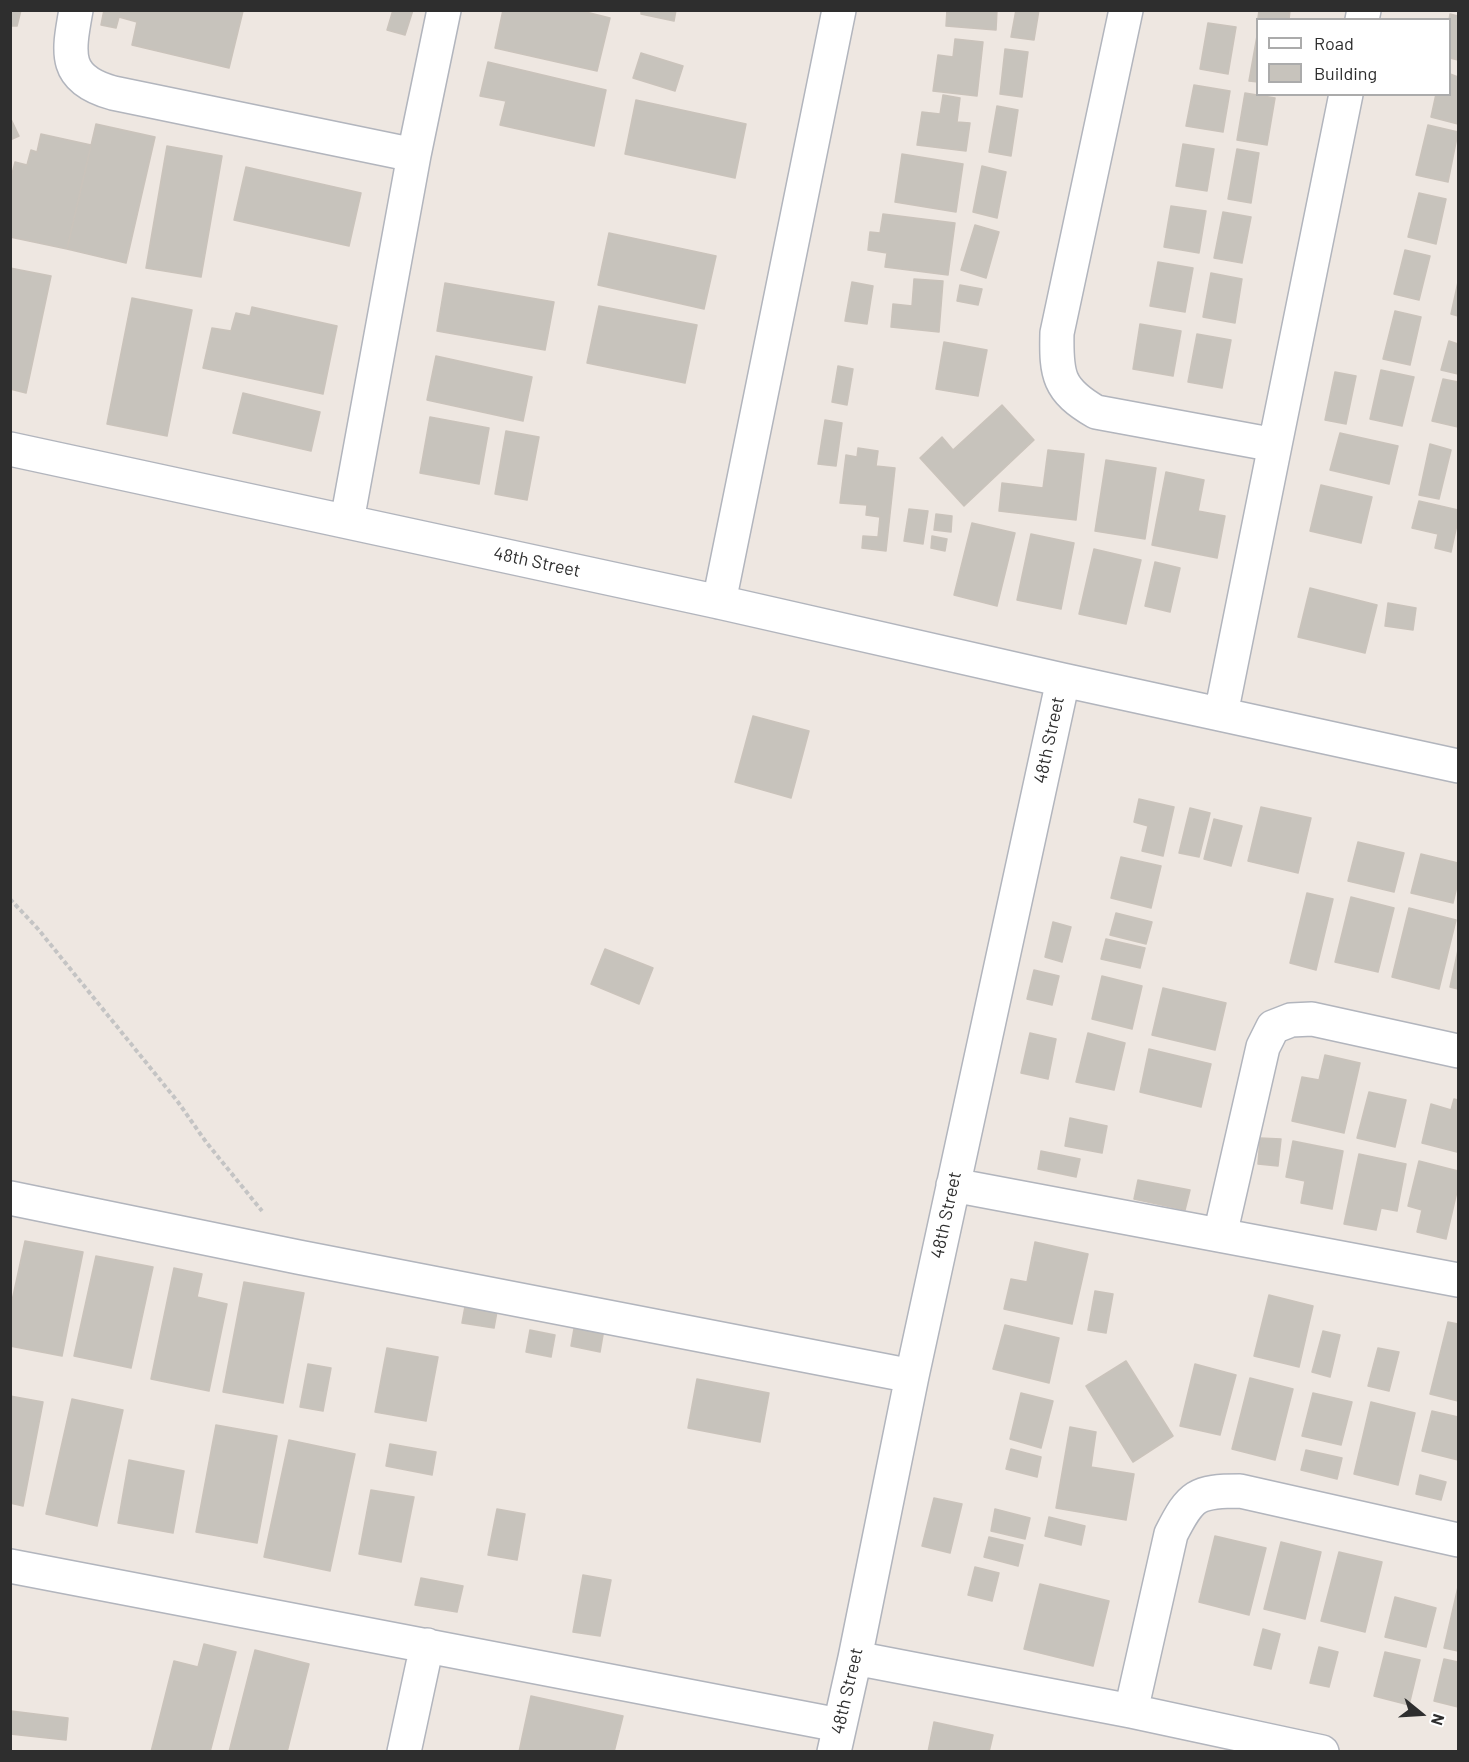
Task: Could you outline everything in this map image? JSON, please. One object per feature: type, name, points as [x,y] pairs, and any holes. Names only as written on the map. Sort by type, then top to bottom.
[{"type":"street","points":[[76,10],[71,37],[71,58],[79,76],[95,88],[414,155]]},
{"type":"street","points":[[347,520],[414,155],[444,10]]},
{"type":"street","points":[[719,602],[839,10]]},
{"type":"street","points":[[1126,10],[1057,333],[1057,361],[1063,385],[1081,403],[1096,412],[1275,445]]},
{"type":"street","points":[[1221,714],[1346,96]]},
{"type":"street","name":"48th Street","points":[[10,449],[347,520],[1458,766]]},
{"type":"street","name":"48th Street","points":[[836,1738],[1063,680]]},
{"type":"street","points":[[1220,1235],[1263,1047],[1273,1027],[1291,1020],[1312,1019],[1458,1051]]},
{"type":"street","points":[[953,1185],[1458,1280]]},
{"type":"street","points":[[10,1198],[287,1255],[912,1376]]},
{"type":"street","points":[[1131,1711],[1171,1534],[1183,1511],[1200,1495],[1215,1491],[1240,1491],[1458,1540]]},
{"type":"street","points":[[10,1566],[427,1644],[836,1738]]},
{"type":"street","points":[[404,1752],[427,1644]]},
{"type":"street","points":[[855,1658],[1131,1711],[1322,1752]]},
{"type":"path","points":[[10,898],[178,1101],[206,1142],[263,1213]]},
{"type":"building","points":[[10,10],[21,10],[17,26],[10,26]]},
{"type":"building","points":[[104,10],[243,11],[229,68],[132,45],[137,22],[119,17],[116,28],[101,25]]},
{"type":"building","points":[[393,10],[413,10],[405,35],[387,30]]},
{"type":"building","points":[[503,10],[578,10],[610,18],[597,71],[495,48]]},
{"type":"building","points":[[641,10],[676,10],[674,21],[641,14]]},
{"type":"building","points":[[947,10],[997,10],[996,30],[946,26]]},
{"type":"building","points":[[1016,10],[1039,10],[1034,40],[1011,37]]},
{"type":"building","points":[[1259,10],[1290,10],[1289,18],[1258,18]]},
{"type":"building","points":[[1450,14],[1458,16],[1458,60],[1451,58]]},
{"type":"building","points":[[1208,23],[1236,27],[1228,74],[1200,69]]},
{"type":"building","points":[[955,39],[983,42],[977,96],[933,91],[938,55],[953,57]]},
{"type":"building","points":[[1256,42],[1256,82],[1249,81]]},
{"type":"building","points":[[1005,49],[1028,52],[1022,97],[1000,94]]},
{"type":"building","points":[[641,53],[683,66],[675,91],[633,78]]},
{"type":"building","points":[[488,62],[606,90],[594,146],[500,125],[506,101],[480,96]]},
{"type":"building","points":[[1451,74],[1458,77],[1458,124],[1431,117],[1436,96],[1451,96]]},
{"type":"building","points":[[1194,85],[1230,91],[1223,132],[1186,126]]},
{"type":"building","points":[[1245,93],[1275,98],[1267,145],[1237,140]]},
{"type":"building","points":[[943,95],[960,98],[957,122],[970,123],[966,151],[917,145],[922,112],[940,114]]},
{"type":"building","points":[[636,100],[746,124],[735,178],[625,154]]},
{"type":"building","points":[[997,106],[1018,110],[1011,156],[989,152]]},
{"type":"building","points":[[10,117],[19,136],[10,140]]},
{"type":"building","points":[[96,124],[155,137],[126,263],[67,249]]},
{"type":"building","points":[[1428,125],[1458,132],[1448,182],[1416,175]]},
{"type":"building","points":[[41,134],[91,145],[67,249],[10,237],[10,182],[15,162],[27,165],[31,150],[37,152]]},
{"type":"building","points":[[1183,144],[1214,149],[1207,191],[1176,186]]},
{"type":"building","points":[[167,146],[222,156],[201,277],[146,268]]},
{"type":"building","points":[[1237,149],[1259,153],[1251,203],[1228,199]]},
{"type":"building","points":[[902,154],[963,164],[956,212],[895,202]]},
{"type":"building","points":[[982,166],[1006,172],[997,218],[973,212]]},
{"type":"building","points":[[246,167],[361,193],[349,246],[234,220]]},
{"type":"building","points":[[1419,193],[1446,199],[1436,244],[1408,237]]},
{"type":"building","points":[[1171,206],[1206,211],[1199,253],[1164,247]]},
{"type":"building","points":[[1223,212],[1251,217],[1242,263],[1214,258]]},
{"type":"building","points":[[883,214],[955,223],[948,275],[885,267],[887,253],[868,250],[870,232],[880,233]]},
{"type":"building","points":[[975,225],[999,232],[986,278],[961,270]]},
{"type":"building","points":[[609,233],[716,256],[704,309],[598,285]]},
{"type":"building","points":[[1405,250],[1430,256],[1419,300],[1394,294]]},
{"type":"building","points":[[1158,262],[1193,268],[1185,312],[1150,306]]},
{"type":"building","points":[[10,268],[51,276],[26,393],[10,389]]},
{"type":"building","points":[[1211,273],[1242,279],[1235,323],[1203,317]]},
{"type":"building","points":[[914,279],[943,281],[939,332],[891,327],[893,304],[912,306]]},
{"type":"building","points":[[852,282],[873,286],[867,324],[845,321]]},
{"type":"building","points":[[1458,282],[1458,316],[1451,314]]},
{"type":"building","points":[[445,283],[554,302],[545,350],[437,331]]},
{"type":"building","points":[[960,285],[982,289],[978,305],[957,301]]},
{"type":"building","points":[[132,298],[192,310],[167,436],[107,424]]},
{"type":"building","points":[[599,306],[697,325],[685,383],[587,363]]},
{"type":"building","points":[[252,307],[337,326],[323,394],[203,368],[212,328],[231,331],[236,313],[250,316]]},
{"type":"building","points":[[1395,311],[1421,317],[1410,365],[1383,359]]},
{"type":"building","points":[[1140,324],[1181,331],[1173,376],[1133,369]]},
{"type":"building","points":[[1197,334],[1231,340],[1222,388],[1188,382]]},
{"type":"building","points":[[1449,341],[1458,344],[1458,374],[1441,370]]},
{"type":"building","points":[[944,342],[987,350],[978,396],[936,389]]},
{"type":"building","points":[[436,356],[532,377],[523,421],[427,400]]},
{"type":"building","points":[[838,366],[853,369],[847,405],[832,402]]},
{"type":"building","points":[[1381,370],[1414,377],[1402,426],[1370,419]]},
{"type":"building","points":[[1335,372],[1356,376],[1346,424],[1325,420]]},
{"type":"building","points":[[1443,379],[1458,382],[1458,427],[1432,421]]},
{"type":"building","points":[[243,393],[320,412],[311,451],[233,433]]},
{"type":"building","points":[[1002,405],[1034,440],[964,506],[920,458],[942,437],[953,450]]},
{"type":"building","points":[[430,417],[489,428],[479,484],[420,473]]},
{"type":"building","points":[[825,420],[842,423],[836,466],[818,464]]},
{"type":"building","points":[[506,431],[539,437],[527,500],[495,494]]},
{"type":"building","points":[[1340,433],[1398,446],[1389,484],[1330,470]]},
{"type":"building","points":[[1430,444],[1451,450],[1439,499],[1419,495]]},
{"type":"building","points":[[858,448],[878,451],[876,466],[895,468],[886,551],[862,548],[863,536],[878,537],[880,517],[866,515],[867,505],[840,503],[846,455],[857,457]]},
{"type":"building","points":[[1048,450],[1084,454],[1076,520],[999,511],[1002,483],[1043,488]]},
{"type":"building","points":[[1106,460],[1156,468],[1145,539],[1095,531]]},
{"type":"building","points":[[1166,472],[1204,480],[1198,511],[1225,516],[1217,558],[1152,545]]},
{"type":"building","points":[[1321,485],[1372,497],[1361,543],[1310,531]]},
{"type":"building","points":[[1419,501],[1458,510],[1451,552],[1435,548],[1438,534],[1412,528]]},
{"type":"building","points":[[909,509],[928,511],[923,544],[904,541]]},
{"type":"building","points":[[936,514],[952,516],[951,532],[934,530]]},
{"type":"building","points":[[972,523],[1015,533],[997,606],[954,595]]},
{"type":"building","points":[[1031,534],[1074,543],[1061,609],[1017,600]]},
{"type":"building","points":[[932,536],[947,539],[945,551],[931,548]]},
{"type":"building","points":[[1094,549],[1141,560],[1126,624],[1079,614]]},
{"type":"building","points":[[1155,562],[1180,568],[1170,612],[1145,606]]},
{"type":"building","points":[[1310,588],[1377,605],[1365,653],[1298,637]]},
{"type":"building","points":[[1388,603],[1416,608],[1413,630],[1385,626]]},
{"type":"building","points":[[753,716],[809,731],[791,798],[735,782]]},
{"type":"building","points":[[1139,799],[1174,807],[1163,856],[1142,851],[1148,826],[1134,822]]},
{"type":"building","points":[[1261,807],[1311,818],[1298,873],[1248,861]]},
{"type":"building","points":[[1190,808],[1210,813],[1199,857],[1179,853]]},
{"type":"building","points":[[1214,819],[1242,826],[1231,866],[1204,859]]},
{"type":"building","points":[[1358,842],[1404,853],[1394,892],[1348,881]]},
{"type":"building","points":[[1421,854],[1458,863],[1458,882],[1453,903],[1411,893]]},
{"type":"building","points":[[1121,857],[1161,866],[1151,908],[1111,898]]},
{"type":"building","points":[[1307,893],[1333,899],[1316,970],[1290,963]]},
{"type":"building","points":[[1351,897],[1394,908],[1378,972],[1335,962]]},
{"type":"building","points":[[1409,908],[1456,920],[1439,989],[1392,977]]},
{"type":"building","points":[[1116,913],[1152,922],[1146,944],[1110,935]]},
{"type":"building","points":[[1053,922],[1071,927],[1062,962],[1045,957]]},
{"type":"building","points":[[1106,939],[1145,948],[1140,968],[1101,959]]},
{"type":"building","points":[[605,949],[653,968],[639,1004],[591,984]]},
{"type":"building","points":[[1458,950],[1458,989],[1450,987]]},
{"type":"building","points":[[1034,970],[1059,976],[1052,1005],[1027,999]]},
{"type":"building","points":[[1102,976],[1142,986],[1132,1029],[1092,1019]]},
{"type":"building","points":[[1163,988],[1226,1003],[1215,1050],[1152,1035]]},
{"type":"building","points":[[1030,1033],[1056,1039],[1048,1079],[1021,1073]]},
{"type":"building","points":[[1088,1033],[1125,1043],[1114,1090],[1076,1082]]},
{"type":"building","points":[[1149,1049],[1211,1064],[1201,1107],[1140,1092]]},
{"type":"building","points":[[1325,1055],[1360,1063],[1344,1133],[1292,1121],[1302,1077],[1319,1080]]},
{"type":"building","points":[[1369,1092],[1406,1100],[1395,1147],[1357,1138]]},
{"type":"building","points":[[1454,1099],[1458,1100],[1457,1152],[1422,1143],[1431,1104],[1451,1110]]},
{"type":"building","points":[[1070,1118],[1107,1126],[1102,1153],[1065,1146]]},
{"type":"building","points":[[1260,1138],[1281,1139],[1278,1166],[1258,1164]]},
{"type":"building","points":[[1293,1141],[1343,1151],[1332,1209],[1301,1203],[1305,1181],[1286,1177]]},
{"type":"building","points":[[1041,1151],[1080,1159],[1076,1177],[1038,1169]]},
{"type":"building","points":[[1359,1154],[1406,1164],[1397,1211],[1381,1208],[1376,1230],[1344,1224]]},
{"type":"building","points":[[1419,1161],[1458,1171],[1458,1187],[1446,1239],[1417,1232],[1422,1210],[1408,1206]]},
{"type":"building","points":[[1138,1180],[1190,1190],[1185,1210],[1134,1199]]},
{"type":"building","points":[[25,1241],[83,1252],[62,1356],[10,1346],[10,1310]]},
{"type":"building","points":[[1035,1242],[1088,1254],[1072,1324],[1004,1309],[1011,1279],[1027,1282]]},
{"type":"building","points":[[96,1256],[153,1267],[131,1368],[74,1356]]},
{"type":"building","points":[[174,1268],[202,1274],[197,1297],[227,1304],[209,1391],[151,1379]]},
{"type":"building","points":[[244,1282],[304,1293],[283,1403],[223,1392]]},
{"type":"building","points":[[1095,1291],[1113,1294],[1106,1333],[1088,1330]]},
{"type":"building","points":[[1269,1295],[1313,1306],[1299,1367],[1254,1356]]},
{"type":"building","points":[[466,1301],[498,1306],[494,1328],[462,1323]]},
{"type":"building","points":[[1448,1322],[1458,1324],[1458,1401],[1430,1394]]},
{"type":"building","points":[[575,1323],[604,1329],[600,1352],[571,1346]]},
{"type":"building","points":[[1005,1325],[1059,1338],[1049,1383],[993,1369]]},
{"type":"building","points":[[530,1330],[555,1335],[551,1357],[526,1352]]},
{"type":"building","points":[[1323,1331],[1340,1335],[1330,1377],[1312,1372]]},
{"type":"building","points":[[387,1348],[438,1357],[426,1421],[375,1412]]},
{"type":"building","points":[[1378,1348],[1399,1352],[1389,1391],[1368,1386]]},
{"type":"building","points":[[1126,1361],[1173,1436],[1133,1462],[1086,1386]]},
{"type":"building","points":[[308,1364],[331,1368],[323,1411],[300,1407]]},
{"type":"building","points":[[1195,1364],[1236,1375],[1220,1435],[1180,1426]]},
{"type":"building","points":[[1250,1378],[1293,1389],[1275,1460],[1232,1449]]},
{"type":"building","points":[[697,1379],[769,1393],[760,1442],[688,1428]]},
{"type":"building","points":[[1021,1393],[1053,1401],[1041,1448],[1010,1439]]},
{"type":"building","points":[[1313,1393],[1352,1402],[1341,1445],[1302,1436]]},
{"type":"building","points":[[10,1396],[43,1402],[23,1506],[10,1503]]},
{"type":"building","points":[[72,1399],[123,1410],[97,1526],[46,1514]]},
{"type":"building","points":[[1371,1402],[1415,1413],[1398,1485],[1354,1474]]},
{"type":"building","points":[[1432,1411],[1458,1417],[1458,1460],[1422,1451]]},
{"type":"building","points":[[216,1425],[277,1436],[257,1543],[196,1532]]},
{"type":"building","points":[[1070,1427],[1096,1432],[1091,1467],[1134,1474],[1126,1520],[1056,1508]]},
{"type":"building","points":[[289,1440],[355,1454],[330,1571],[264,1557]]},
{"type":"building","points":[[390,1444],[436,1452],[432,1475],[386,1466]]},
{"type":"building","points":[[1011,1449],[1041,1457],[1037,1477],[1006,1469]]},
{"type":"building","points":[[1306,1450],[1342,1458],[1337,1479],[1301,1470]]},
{"type":"building","points":[[129,1460],[184,1471],[173,1533],[118,1523]]},
{"type":"building","points":[[1420,1475],[1446,1482],[1441,1500],[1416,1494]]},
{"type":"building","points":[[371,1490],[414,1497],[401,1562],[359,1554]]},
{"type":"building","points":[[934,1498],[962,1504],[950,1553],[922,1546]]},
{"type":"building","points":[[497,1509],[525,1514],[517,1560],[488,1555]]},
{"type":"building","points":[[995,1509],[1030,1518],[1025,1539],[991,1531]]},
{"type":"building","points":[[1049,1517],[1085,1526],[1081,1545],[1045,1536]]},
{"type":"building","points":[[1215,1536],[1266,1548],[1249,1615],[1199,1602]]},
{"type":"building","points":[[989,1537],[1023,1545],[1018,1566],[984,1557]]},
{"type":"building","points":[[1281,1542],[1321,1552],[1305,1619],[1264,1609]]},
{"type":"building","points":[[1339,1552],[1382,1562],[1365,1632],[1321,1621]]},
{"type":"building","points":[[975,1567],[999,1573],[992,1601],[968,1595]]},
{"type":"building","points":[[583,1575],[611,1580],[600,1636],[573,1632]]},
{"type":"building","points":[[421,1578],[463,1586],[457,1612],[415,1605]]},
{"type":"building","points":[[1040,1584],[1109,1601],[1093,1666],[1024,1649]]},
{"type":"building","points":[[1458,1587],[1458,1651],[1444,1648]]},
{"type":"building","points":[[1395,1597],[1436,1608],[1426,1647],[1385,1637]]},
{"type":"building","points":[[1263,1629],[1280,1634],[1271,1669],[1254,1665]]},
{"type":"building","points":[[204,1644],[236,1652],[210,1752],[151,1752],[174,1661],[198,1667]]},
{"type":"building","points":[[1319,1647],[1338,1652],[1329,1687],[1310,1683]]},
{"type":"building","points":[[255,1650],[309,1664],[287,1752],[229,1752]]},
{"type":"building","points":[[1385,1652],[1420,1660],[1409,1705],[1374,1696]]},
{"type":"building","points":[[1444,1659],[1458,1662],[1458,1707],[1434,1701]]},
{"type":"building","points":[[531,1696],[623,1716],[614,1752],[519,1752]]},
{"type":"building","points":[[11,1711],[68,1718],[66,1740],[10,1734]]},
{"type":"building","points":[[934,1722],[993,1735],[989,1752],[928,1752]]}]
